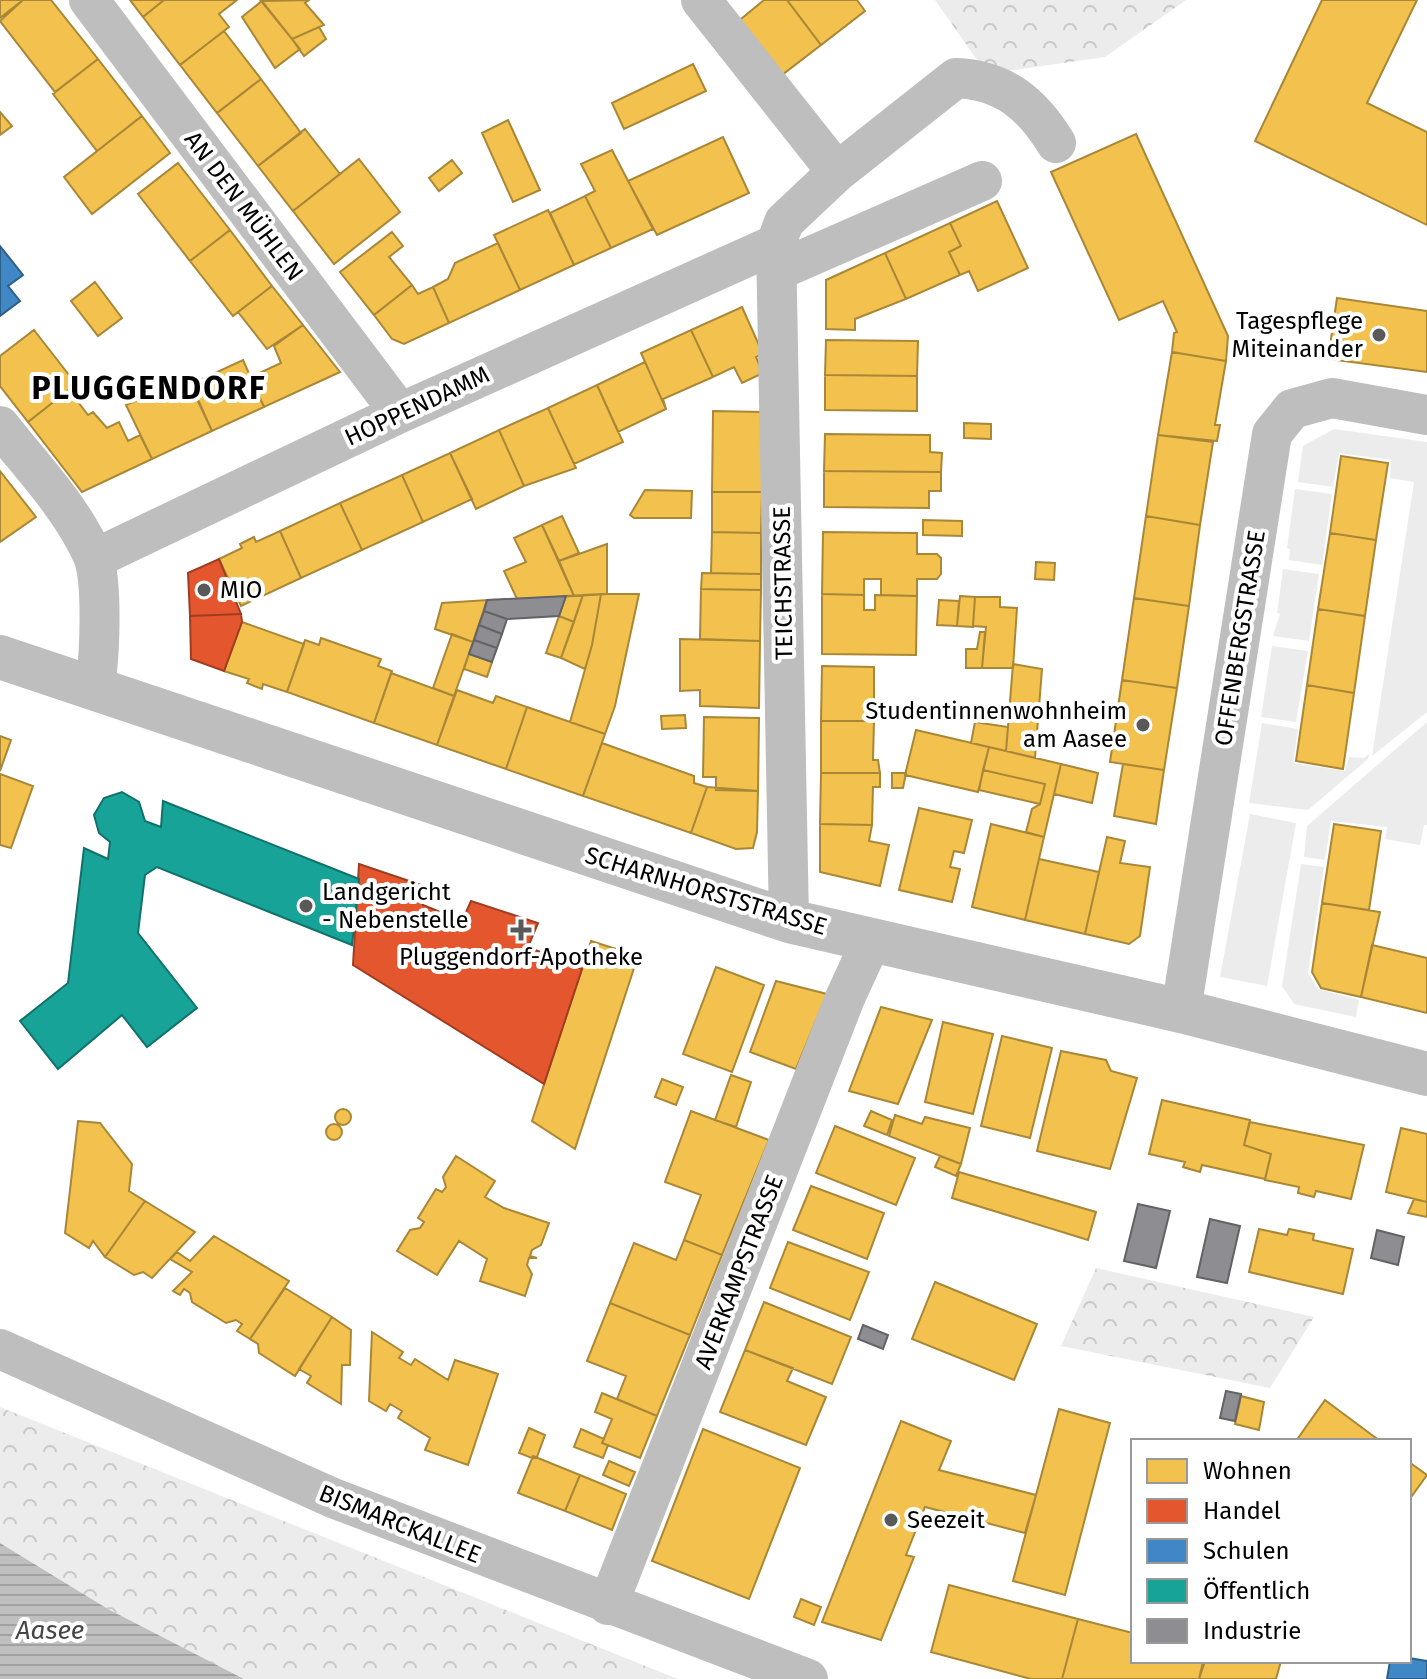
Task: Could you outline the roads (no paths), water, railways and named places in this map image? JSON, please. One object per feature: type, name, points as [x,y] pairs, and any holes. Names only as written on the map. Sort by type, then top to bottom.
[{"type":"street","name":"AN DEN MÜHLEN","points":[[89,0],[400,413]]},
{"type":"street","points":[[701,0],[837,172]]},
{"type":"street","points":[[777,257],[784,222],[837,172],[956,78],[1002,87],[1033,110],[1056,143]]},
{"type":"street","name":"HOPPENDAMM","points":[[94,559],[400,413],[777,257],[982,181]]},
{"type":"street","name":"TEICHSTRASSE","points":[[777,257],[789,921]]},
{"type":"street","name":"OFFENBERGSTRASSE","points":[[1181,1011],[1272,434],[1292,409],[1332,398],[1427,415]]},
{"type":"street","points":[[0,426],[73,519],[94,559],[101,657],[94,690]]},
{"type":"street","name":"SCHARNHORSTSTRASSE","points":[[0,657],[789,921],[1181,1011],[1427,1074]]},
{"type":"street","name":"AVERKAMPSTRASSE","points":[[608,1605],[839,1012],[872,939]]},
{"type":"street","name":"BISMARCKALLEE","points":[[0,1349],[333,1498],[808,1679]]},
{"type":"water","name":"Aasee","points":[[0,1543],[108,1609],[244,1679],[0,1679]]},
{"type":"place","name":"Tagespflege Miteinander","points":[[1379,335]]},
{"type":"place","name":"MIO","points":[[204,590]]},
{"type":"place","name":"Studentinnenwohnheim am Aasee","points":[[1143,725]]},
{"type":"place","name":"Landgericht - Nebenstelle","points":[[306,906]]},
{"type":"place","name":"Pluggendorf-Apotheke","points":[[521,930]]},
{"type":"place","name":"Seezeit","points":[[891,1520]]},
{"type":"district","name":"PLUGGENDORF","points":[[149,388]]}]
